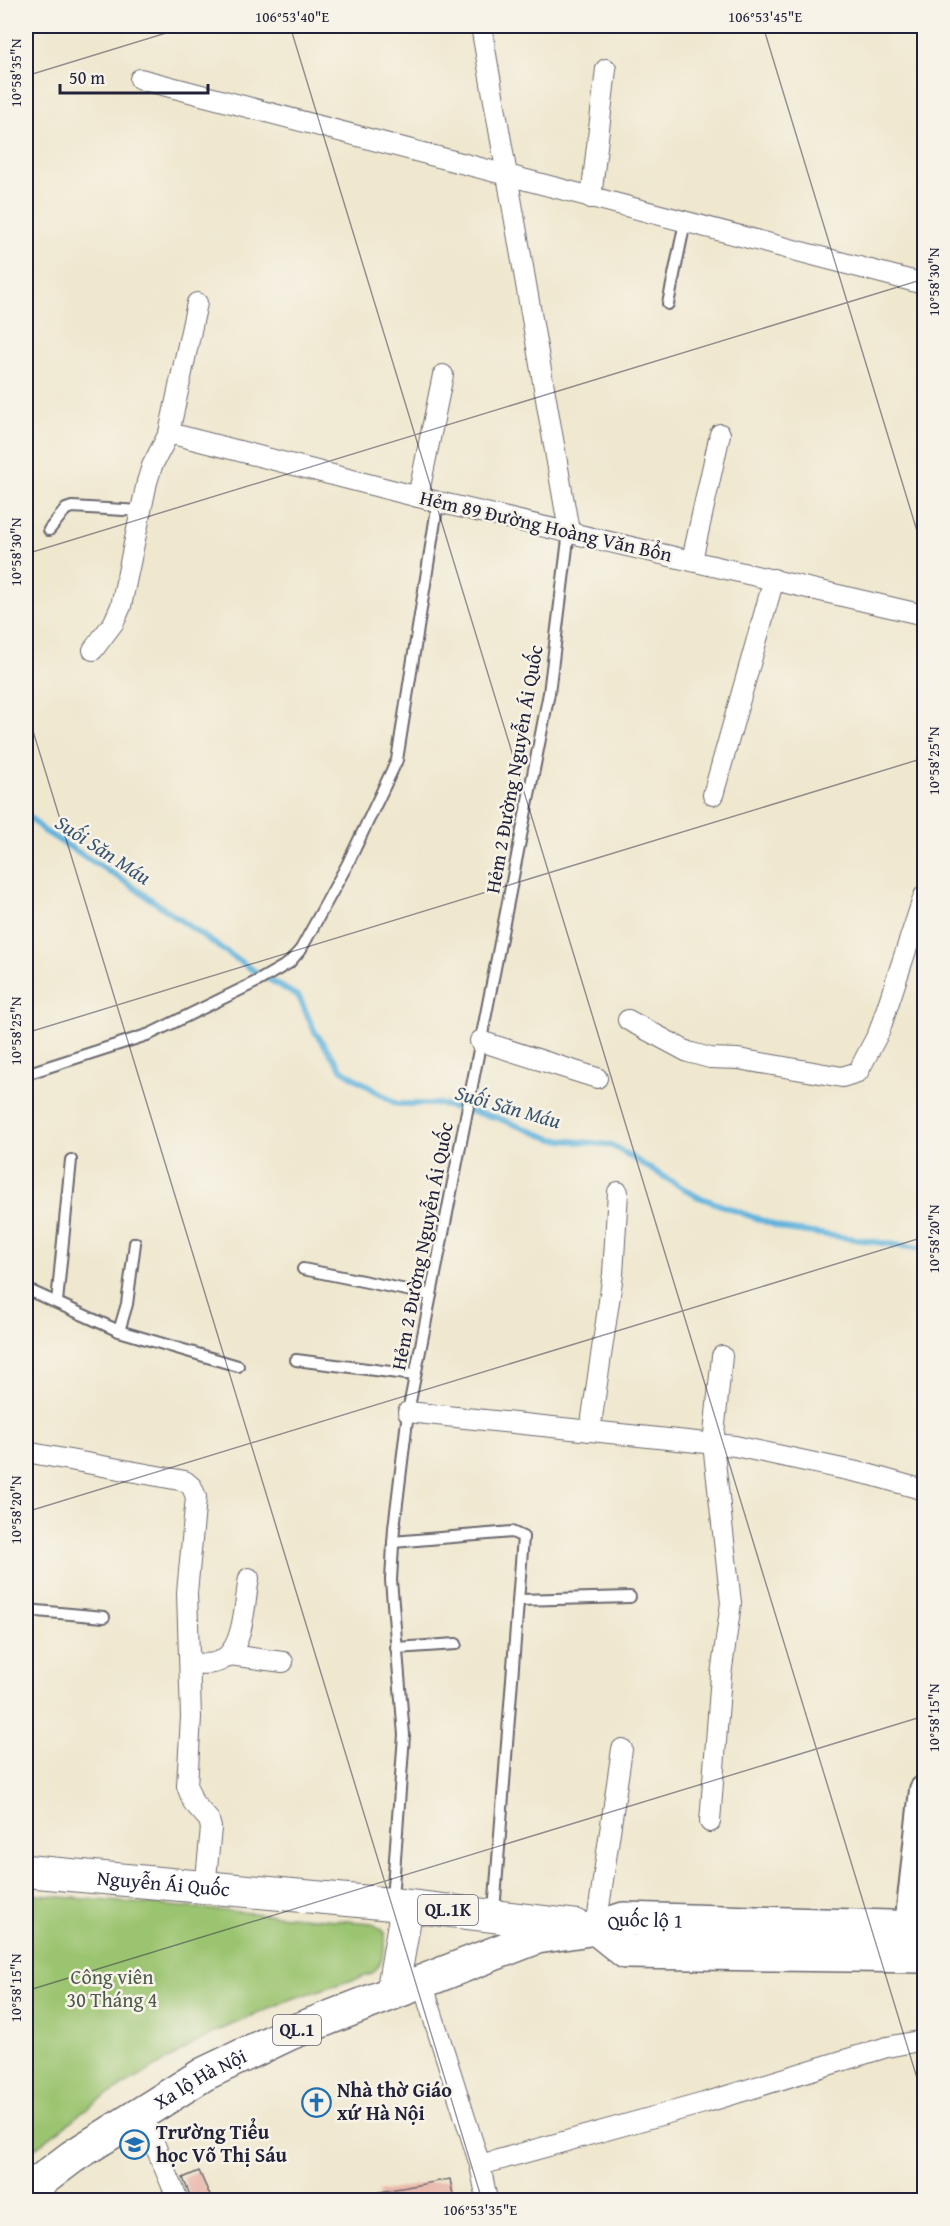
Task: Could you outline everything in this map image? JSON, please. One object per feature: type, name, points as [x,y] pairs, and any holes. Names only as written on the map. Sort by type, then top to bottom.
[{"type":"highway","name":"Quốc lộ 1","points":[[596,1928],[626,1952],[916,1942]]},
{"type":"highway","name":"Xa lộ Hà Nội","points":[[26,2192],[72,2157],[204,2074],[290,2033],[537,1937],[596,1928]]},
{"type":"main road","points":[[916,1942],[924,1790]]},
{"type":"main road","name":"Nguyễn Ái Quốc","points":[[26,1871],[399,1905]]},
{"type":"main road","name":"QL.1K","points":[[399,1905],[596,1928]]},
{"type":"main road","points":[[392,1994],[399,1905]]},
{"type":"street","points":[[481,26],[569,531]]},
{"type":"street","points":[[591,198],[606,69]]},
{"type":"street","points":[[140,79],[924,284]]},
{"type":"street","points":[[93,650],[114,622],[121,606],[152,466],[169,433],[197,303]]},
{"type":"street","points":[[418,497],[443,375]]},
{"type":"street","name":"Hẻm 89 Đường Hoàng Văn Bổn","points":[[169,433],[438,502],[924,615]]},
{"type":"street","points":[[692,560],[720,434]]},
{"type":"street","points":[[713,795],[774,579]]},
{"type":"street","points":[[628,1020],[688,1052],[710,1059],[738,1059],[842,1077],[858,1072],[879,1032],[920,925],[924,897]]},
{"type":"street","points":[[480,1041],[597,1078]]},
{"type":"street","points":[[590,1431],[613,1274],[618,1192]]},
{"type":"street","points":[[710,1822],[721,1675],[731,1603],[713,1444],[722,1356]]},
{"type":"street","points":[[408,1412],[713,1444],[871,1475],[924,1490]]},
{"type":"street","points":[[26,1452],[184,1480],[192,1487],[196,1497],[187,1593],[191,1717],[187,1786],[193,1802],[209,1820],[211,1828],[205,1888]]},
{"type":"street","points":[[190,1663],[213,1664],[229,1655],[237,1644],[249,1578]]},
{"type":"street","points":[[229,1655],[283,1662]]},
{"type":"street","points":[[596,1928],[622,1749]]},
{"type":"street","points":[[422,1982],[480,2165],[487,2200]]},
{"type":"street","points":[[480,2165],[715,2100],[888,2048],[924,2040]]},
{"type":"street","points":[[141,2112],[178,2200]]},
{"type":"lane","points":[[668,304],[685,222]]},
{"type":"lane","points":[[26,1074],[150,1034],[278,970],[301,949],[347,865],[397,760],[438,502]]},
{"type":"lane","points":[[49,530],[66,509],[72,507],[141,511]]},
{"type":"lane","name":"Hẻm 2 Đường Nguyễn Ái Quốc","points":[[399,1905],[404,1735],[391,1580],[393,1542],[408,1412],[549,693],[569,531]]},
{"type":"lane","points":[[57,1302],[71,1160]]},
{"type":"lane","points":[[119,1331],[127,1304],[135,1243]]},
{"type":"lane","points":[[303,1269],[431,1295]]},
{"type":"lane","points":[[26,1289],[119,1331],[238,1366]]},
{"type":"lane","points":[[296,1360],[414,1375]]},
{"type":"lane","points":[[393,1542],[512,1532],[523,1537],[493,1916]]},
{"type":"lane","points":[[519,1600],[630,1597]]},
{"type":"lane","points":[[26,1610],[104,1617]]},
{"type":"lane","points":[[396,1648],[456,1644]]},
{"type":"green space","name":"Công viên 30 Tháng 4","points":[[26,1894],[372,1923],[384,1932],[385,1948],[379,1965],[372,1974],[291,1999],[211,2034],[99,2100],[26,2155]]},
{"type":"building","points":[[199,2171],[212,2200],[192,2200],[183,2178]]},
{"type":"building","points":[[450,2179],[454,2200],[380,2200],[379,2192]]},
{"type":"waterway","name":"Suối Săn Máu","points":[[26,814],[44,831],[126,882],[251,969],[299,997],[315,1032],[342,1070],[397,1104],[439,1104],[495,1117],[552,1139],[611,1145],[696,1196],[785,1229],[924,1249]]},
{"type":"place","name":"Nhà thờ Giáo xứ Hà Nội","points":[[316,2102]]},
{"type":"place","name":"Trường Tiểu học Võ Thị Sáu","points":[[135,2144]]}]
